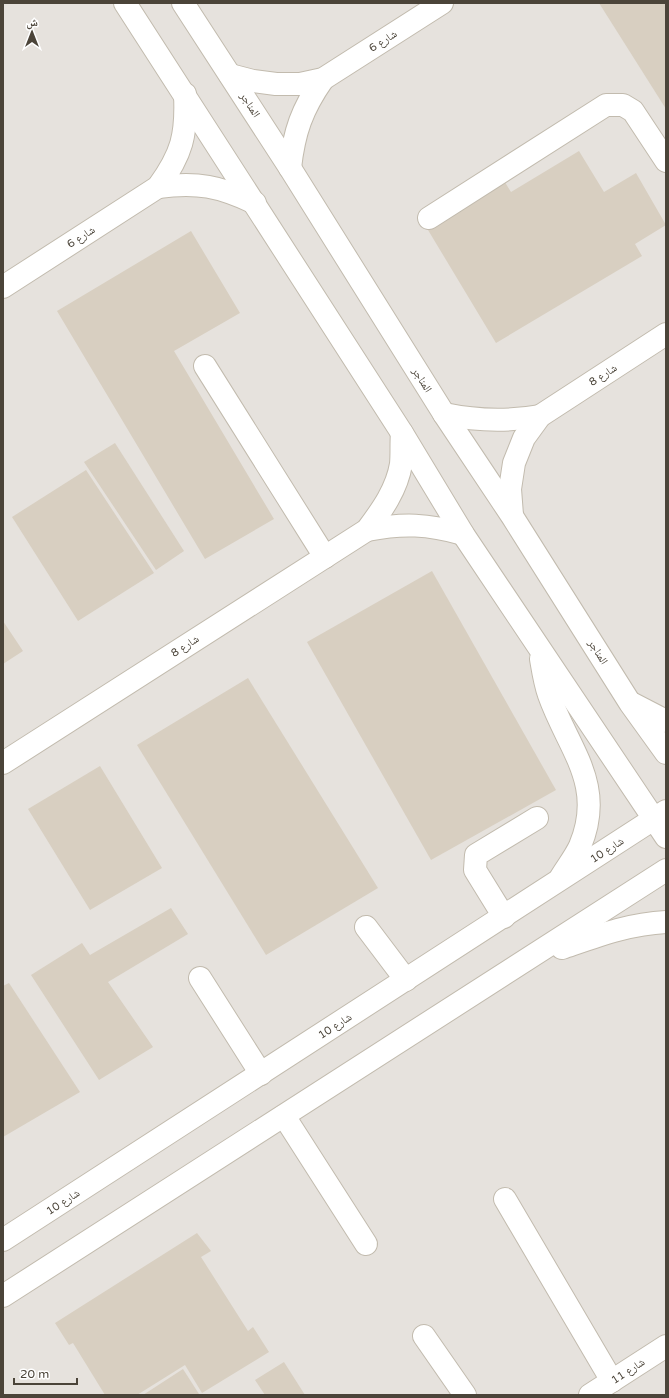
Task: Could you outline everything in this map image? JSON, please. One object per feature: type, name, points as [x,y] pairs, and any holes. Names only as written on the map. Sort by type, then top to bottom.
[{"type":"street","points":[[125,3],[402,433],[463,534],[538,646],[662,822]]},
{"type":"street","name":"المناجر","points":[[183,3],[290,168],[444,414],[512,516],[630,703],[666,753]]},
{"type":"street","name":"شارع 6","points":[[230,75],[253,81],[276,84],[300,84],[323,79],[442,3]]},
{"type":"street","name":"شارع 6","points":[[290,168],[293,144],[299,121],[309,99],[323,79]]},
{"type":"street","name":"شارع 6","points":[[3,287],[158,187],[173,167],[182,144],[186,119],[185,94]]},
{"type":"street","points":[[429,218],[606,105],[623,105],[633,111],[666,161]]},
{"type":"street","name":"شارع 6","points":[[158,187],[183,184],[208,186],[232,192],[255,203]]},
{"type":"street","name":"شارع 8","points":[[512,516],[510,489],[514,463],[524,438],[540,416],[666,334]]},
{"type":"street","points":[[205,366],[325,556]]},
{"type":"street","name":"شارع 8","points":[[444,414],[467,419],[492,421],[516,420],[540,416]]},
{"type":"street","name":"شارع 8","points":[[367,530],[382,510],[394,488],[401,465],[402,433]]},
{"type":"street","name":"شارع 8","points":[[3,763],[367,530],[391,525],[415,524],[439,527],[463,534]]},
{"type":"street","points":[[538,646],[548,695],[584,774],[589,798],[587,820],[580,846],[558,882]]},
{"type":"street","points":[[630,703],[666,721]]},
{"type":"street","points":[[504,917],[475,870],[476,855],[537,818]]},
{"type":"street","name":"شارع 10","points":[[3,1240],[558,882],[662,822]]},
{"type":"street","points":[[3,1296],[527,961],[666,870]]},
{"type":"street","points":[[527,961],[617,929],[642,923],[666,922]]},
{"type":"street","points":[[366,927],[406,980]]},
{"type":"street","points":[[200,978],[261,1074]]},
{"type":"street","points":[[284,1116],[366,1244]]},
{"type":"street","points":[[506,1199],[612,1381]]},
{"type":"street","points":[[424,1336],[465,1395]]},
{"type":"street","name":"شارع 11","points":[[590,1395],[666,1346]]},
{"type":"shaded area","points":[[3,3],[666,3],[666,1395],[3,1395]]},
{"type":"building","points":[[599,3],[666,3],[666,109]]},
{"type":"building","points":[[579,151],[604,192],[636,173],[666,225],[635,244],[642,256],[496,343],[425,225],[503,179],[511,192]]},
{"type":"building","points":[[191,231],[240,313],[174,351],[274,519],[205,559],[57,311]]},
{"type":"building","points":[[115,443],[184,551],[156,570],[84,462]]},
{"type":"building","points":[[86,470],[154,573],[78,621],[12,517]]},
{"type":"building","points":[[432,571],[556,790],[431,860],[307,642]]},
{"type":"building","points":[[3,621],[23,651],[3,664]]},
{"type":"building","points":[[248,678],[378,888],[266,955],[137,745]]},
{"type":"building","points":[[100,766],[162,868],[90,910],[28,809]]},
{"type":"building","points":[[171,908],[188,934],[108,982],[153,1047],[99,1080],[31,975],[82,943],[90,955]]},
{"type":"building","points":[[9,983],[80,1092],[3,1137],[3,986]]},
{"type":"building","points":[[197,1233],[211,1251],[201,1257],[248,1331],[253,1327],[269,1352],[202,1393],[185,1365],[137,1395],[105,1395],[73,1343],[69,1345],[55,1323]]},
{"type":"building","points":[[284,1362],[305,1395],[265,1395],[255,1380]]},
{"type":"building","points":[[183,1369],[199,1394],[143,1395]]}]
